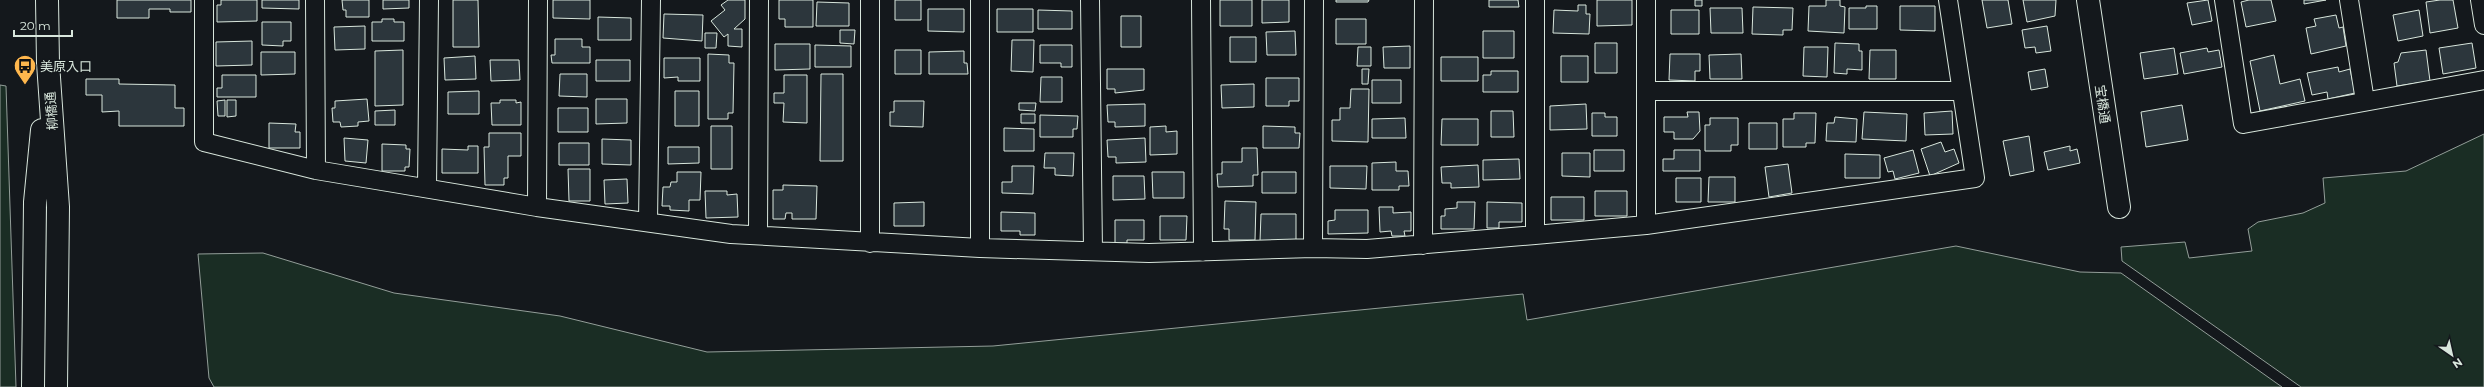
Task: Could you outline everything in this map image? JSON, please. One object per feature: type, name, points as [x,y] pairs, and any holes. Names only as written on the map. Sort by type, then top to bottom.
[{"type":"street","points":[[47,0],[48,63]]},
{"type":"street","points":[[204,0],[204,142],[316,170],[537,207],[731,234],[980,248],[1203,252],[1313,248],[1367,249],[1646,225],[1975,178],[1960,91],[1948,0]]},
{"type":"street","points":[[315,0],[316,170]]},
{"type":"street","points":[[427,188],[429,0]]},
{"type":"street","points":[[537,207],[538,0]]},
{"type":"street","points":[[648,222],[651,0]]},
{"type":"street","points":[[758,235],[759,0]]},
{"type":"street","points":[[870,0],[870,243]]},
{"type":"street","points":[[980,0],[980,248]]},
{"type":"street","points":[[1090,0],[1093,251]]},
{"type":"street","points":[[1201,0],[1203,252]]},
{"type":"street","points":[[1313,248],[1314,0]]},
{"type":"street","points":[[1423,245],[1424,0]]},
{"type":"street","points":[[1534,0],[1535,235]]},
{"type":"street","points":[[1646,0],[1646,225]]},
{"type":"street","name":"宝橋通","points":[[2088,0],[2118,207]]},
{"type":"street","points":[[2224,0],[2243,124],[2484,80]]},
{"type":"street","points":[[2349,0],[2365,101]]},
{"type":"street","points":[[2480,0],[2484,25]]},
{"type":"street","name":"柳橋通","points":[[33,387],[35,202],[48,63]]},
{"type":"street","name":"柳橋通","points":[[48,63],[58,207],[56,387]]},
{"type":"street","points":[[1647,91],[1960,91]]},
{"type":"green space","points":[[0,85],[6,86],[16,387],[0,387]]},
{"type":"green space","points":[[2484,134],[2484,387],[2301,387],[2122,261],[2121,247],[2185,242],[2189,258],[2252,251],[2248,229],[2258,222],[2303,213],[2325,203],[2323,178],[2406,171]]},
{"type":"green space","points":[[1956,246],[2080,272],[2121,273],[2282,387],[214,387],[209,378],[198,254],[263,253],[394,293],[560,316],[707,352],[993,346],[1523,294],[1527,320]]},
{"type":"building","points":[[117,0],[191,0],[191,12],[170,12],[170,9],[149,9],[149,18],[117,18]]},
{"type":"building","points":[[221,0],[257,0],[257,21],[217,22],[217,5],[221,5]]},
{"type":"building","points":[[262,0],[299,0],[299,9],[262,8]]},
{"type":"building","points":[[342,0],[369,0],[369,17],[346,17],[346,10],[343,10]]},
{"type":"building","points":[[383,0],[409,0],[409,8],[383,9]]},
{"type":"building","points":[[453,0],[478,0],[479,47],[453,47]]},
{"type":"building","points":[[553,0],[590,0],[590,19],[553,18]]},
{"type":"building","points":[[728,0],[745,0],[745,19],[734,29],[742,29],[742,47],[728,46],[728,34],[724,37],[711,21],[725,10],[721,5]]},
{"type":"building","points":[[779,0],[813,0],[813,27],[785,27],[785,19],[779,19]]},
{"type":"building","points":[[895,0],[921,0],[921,20],[895,20]]},
{"type":"building","points":[[1220,0],[1252,0],[1252,26],[1220,26]]},
{"type":"building","points":[[1262,0],[1289,0],[1289,22],[1262,23]]},
{"type":"building","points":[[1336,0],[1369,0],[1368,2],[1336,2]]},
{"type":"building","points":[[1489,0],[1518,0],[1519,7],[1489,7]]},
{"type":"building","points":[[1597,0],[1632,0],[1632,25],[1597,26]]},
{"type":"building","points":[[1695,0],[1702,0],[1702,6],[1695,6]]},
{"type":"building","points":[[1826,0],[1840,0],[1840,6],[1845,7],[1844,33],[1808,31],[1809,6],[1826,6]]},
{"type":"building","points":[[1982,0],[2008,0],[2012,24],[1987,28]]},
{"type":"building","points":[[2023,0],[2056,0],[2055,16],[2027,22]]},
{"type":"building","points":[[2208,0],[2212,21],[2192,25],[2187,3]]},
{"type":"building","points":[[2249,0],[2271,0],[2276,21],[2246,27],[2241,2]]},
{"type":"building","points":[[2304,0],[2326,0],[2304,4]]},
{"type":"building","points":[[2453,0],[2458,28],[2430,33],[2426,2]]},
{"type":"building","points":[[817,2],[849,3],[849,26],[816,26]]},
{"type":"building","points":[[1578,5],[1586,5],[1586,14],[1590,14],[1589,34],[1553,33],[1554,10],[1578,11]]},
{"type":"building","points":[[1866,6],[1877,6],[1877,29],[1849,29],[1849,8],[1866,8]]},
{"type":"building","points":[[1900,6],[1935,6],[1935,31],[1900,30]]},
{"type":"building","points":[[1753,7],[1793,8],[1792,30],[1783,30],[1783,35],[1752,34]]},
{"type":"building","points":[[1710,8],[1742,8],[1743,33],[1711,33]]},
{"type":"building","points":[[928,9],[964,9],[964,32],[928,31]]},
{"type":"building","points":[[997,9],[1033,9],[1033,32],[997,32]]},
{"type":"building","points":[[1038,10],[1072,11],[1072,29],[1038,29]]},
{"type":"building","points":[[1671,10],[1699,10],[1699,34],[1671,34]]},
{"type":"building","points":[[2419,10],[2423,36],[2398,41],[2393,15]]},
{"type":"building","points":[[664,14],[703,15],[702,41],[663,38]]},
{"type":"building","points":[[2336,15],[2339,28],[2343,27],[2346,46],[2311,54],[2306,28],[2316,26],[2314,19]]},
{"type":"building","points":[[1121,16],[1141,16],[1141,47],[1121,47]]},
{"type":"building","points":[[598,17],[631,18],[631,40],[598,40]]},
{"type":"building","points":[[382,19],[394,19],[394,22],[404,22],[404,41],[372,41],[372,22],[382,22]]},
{"type":"building","points":[[1336,19],[1366,19],[1366,44],[1336,44]]},
{"type":"building","points":[[262,22],[291,22],[291,41],[283,41],[283,46],[262,45]]},
{"type":"building","points":[[365,26],[365,49],[335,50],[334,27]]},
{"type":"building","points":[[2047,26],[2051,51],[2036,53],[2035,47],[2025,48],[2022,30]]},
{"type":"building","points":[[840,30],[855,30],[854,44],[840,43]]},
{"type":"building","points":[[1295,31],[1296,55],[1267,55],[1266,32]]},
{"type":"building","points":[[1483,31],[1514,31],[1514,58],[1483,58]]},
{"type":"building","points":[[705,33],[717,33],[716,48],[705,48]]},
{"type":"building","points":[[1230,37],[1256,37],[1256,62],[1230,62]]},
{"type":"building","points":[[555,39],[582,39],[582,47],[590,47],[590,63],[552,63],[551,55],[555,55]]},
{"type":"building","points":[[1012,40],[1034,40],[1033,72],[1011,71]]},
{"type":"building","points":[[252,41],[252,65],[216,66],[216,42]]},
{"type":"building","points":[[1595,43],[1617,43],[1617,73],[1595,73]]},
{"type":"building","points":[[1835,43],[1859,44],[1859,51],[1862,51],[1862,70],[1847,69],[1847,74],[1834,73]]},
{"type":"building","points":[[2472,43],[2476,68],[2443,74],[2439,48]]},
{"type":"building","points":[[775,44],[810,44],[810,69],[775,70]]},
{"type":"building","points":[[815,45],[851,46],[851,67],[815,67]]},
{"type":"building","points":[[1040,45],[1072,45],[1072,67],[1061,67],[1061,63],[1040,63]]},
{"type":"building","points":[[1410,46],[1410,68],[1384,68],[1383,47]]},
{"type":"building","points":[[1358,47],[1371,47],[1371,66],[1357,66]]},
{"type":"building","points":[[1804,47],[1828,47],[1827,77],[1803,76]]},
{"type":"building","points":[[2174,48],[2178,74],[2144,79],[2140,53]]},
{"type":"building","points":[[2207,48],[2208,52],[2219,50],[2222,67],[2184,74],[2180,53]]},
{"type":"building","points":[[403,50],[403,105],[375,106],[375,51]]},
{"type":"building","points":[[895,50],[921,50],[921,74],[895,74]]},
{"type":"building","points":[[1870,50],[1896,50],[1896,79],[1869,79]]},
{"type":"building","points":[[2426,50],[2430,81],[2397,86],[2394,63],[2398,62],[2401,53]]},
{"type":"building","points":[[964,51],[964,63],[967,63],[968,74],[929,74],[929,52]]},
{"type":"building","points":[[261,52],[295,52],[295,74],[261,75]]},
{"type":"building","points":[[708,54],[729,55],[729,63],[734,63],[733,113],[728,113],[728,119],[708,119]]},
{"type":"building","points":[[1670,54],[1700,54],[1700,71],[1695,71],[1695,81],[1669,80]]},
{"type":"building","points":[[1741,54],[1742,79],[1710,79],[1709,55]]},
{"type":"building","points":[[2274,55],[2280,84],[2300,79],[2305,101],[2260,111],[2250,61]]},
{"type":"building","points":[[475,56],[476,79],[445,80],[444,58]]},
{"type":"building","points":[[1561,56],[1588,56],[1588,82],[1561,82]]},
{"type":"building","points":[[1441,57],[1478,57],[1478,81],[1441,81]]},
{"type":"building","points":[[664,58],[700,58],[700,81],[678,81],[678,77],[664,78]]},
{"type":"building","points":[[490,60],[519,60],[520,80],[491,81]]},
{"type":"building","points":[[596,60],[630,60],[630,81],[596,81]]},
{"type":"building","points":[[2338,67],[2339,72],[2350,69],[2355,93],[2328,99],[2327,92],[2312,95],[2307,73]]},
{"type":"building","points":[[1107,69],[1144,69],[1144,90],[1115,93],[1115,89],[1107,89]]},
{"type":"building","points":[[1362,69],[1369,69],[1368,84],[1362,84]]},
{"type":"building","points":[[2045,69],[2048,87],[2031,90],[2028,72]]},
{"type":"building","points":[[1491,71],[1518,71],[1518,92],[1483,92],[1483,75],[1491,75]]},
{"type":"building","points":[[560,74],[587,74],[587,97],[559,96]]},
{"type":"building","points":[[821,74],[843,74],[843,161],[820,161]]},
{"type":"building","points":[[222,75],[256,75],[256,97],[217,97],[217,88],[222,88]]},
{"type":"building","points":[[784,75],[807,75],[807,123],[783,122],[784,103],[774,103],[774,93],[784,93]]},
{"type":"building","points":[[1041,77],[1062,77],[1062,102],[1040,102]]},
{"type":"building","points":[[1266,78],[1299,78],[1299,101],[1289,101],[1289,106],[1266,106]]},
{"type":"building","points":[[86,79],[119,79],[119,84],[175,85],[175,108],[184,108],[184,126],[119,126],[119,111],[102,112],[102,95],[86,95]]},
{"type":"building","points":[[1372,80],[1401,80],[1401,103],[1372,103]]},
{"type":"building","points":[[1254,84],[1254,107],[1222,108],[1221,85]]},
{"type":"building","points":[[1351,89],[1369,89],[1368,142],[1332,141],[1332,120],[1340,120],[1340,108],[1350,108]]},
{"type":"building","points":[[479,91],[479,114],[448,114],[448,92]]},
{"type":"building","points":[[675,91],[699,91],[699,126],[675,126]]},
{"type":"building","points":[[367,99],[369,121],[358,122],[358,126],[341,127],[340,122],[333,122],[332,108],[335,108],[335,101]]},
{"type":"building","points":[[596,99],[627,99],[627,123],[596,124]]},
{"type":"building","points":[[225,100],[225,116],[218,116],[217,101]]},
{"type":"building","points":[[227,100],[236,100],[236,116],[227,117]]},
{"type":"building","points":[[500,100],[516,100],[516,103],[521,102],[521,125],[492,125],[491,103],[500,103]]},
{"type":"building","points":[[894,101],[924,101],[923,127],[890,126],[890,112],[894,112]]},
{"type":"building","points":[[1019,103],[1036,103],[1035,111],[1019,110]]},
{"type":"building","points":[[1145,104],[1145,126],[1115,127],[1115,122],[1108,122],[1107,105]]},
{"type":"building","points":[[1586,104],[1587,129],[1550,130],[1550,106]]},
{"type":"building","points":[[2182,105],[2188,140],[2146,147],[2141,112]]},
{"type":"building","points":[[558,108],[588,108],[588,132],[558,132]]},
{"type":"building","points":[[395,110],[395,125],[375,125],[375,111]]},
{"type":"building","points":[[1491,111],[1513,111],[1514,137],[1491,137]]},
{"type":"building","points":[[1952,111],[1953,134],[1925,135],[1924,113]]},
{"type":"building","points":[[1687,112],[1699,112],[1700,131],[1693,139],[1674,139],[1674,132],[1664,132],[1664,117],[1688,117]]},
{"type":"building","points":[[1864,112],[1907,114],[1906,141],[1862,139]]},
{"type":"building","points":[[1592,113],[1605,113],[1605,117],[1617,117],[1617,136],[1592,136]]},
{"type":"building","points":[[1794,113],[1816,113],[1815,143],[1806,143],[1806,147],[1783,147],[1783,119],[1794,119]]},
{"type":"building","points":[[1021,114],[1035,114],[1035,123],[1021,123]]},
{"type":"building","points":[[1040,115],[1078,116],[1077,129],[1073,129],[1073,137],[1040,137]]},
{"type":"building","points":[[1835,117],[1857,119],[1856,142],[1826,141],[1827,123],[1834,123]]},
{"type":"building","points":[[1405,118],[1406,138],[1372,138],[1372,119]]},
{"type":"building","points":[[1710,118],[1738,118],[1738,145],[1731,145],[1731,151],[1705,151],[1705,125],[1710,125]]},
{"type":"building","points":[[1442,119],[1478,119],[1478,145],[1441,145]]},
{"type":"building","points":[[269,123],[296,124],[295,132],[300,132],[300,148],[269,148]]},
{"type":"building","points":[[1749,123],[1777,123],[1777,149],[1749,149]]},
{"type":"building","points":[[711,126],[732,126],[732,169],[711,169]]},
{"type":"building","points":[[1166,126],[1166,132],[1177,131],[1177,154],[1150,155],[1150,127]]},
{"type":"building","points":[[1263,126],[1295,127],[1295,133],[1300,133],[1299,148],[1263,148]]},
{"type":"building","points":[[1004,128],[1034,129],[1034,151],[1004,151]]},
{"type":"building","points":[[489,133],[521,133],[521,156],[508,156],[508,178],[504,178],[504,185],[485,185],[484,147],[489,147]]},
{"type":"building","points":[[2029,136],[2034,171],[2010,176],[2003,141]]},
{"type":"building","points":[[344,138],[368,140],[366,163],[345,161]]},
{"type":"building","points":[[1145,138],[1146,162],[1116,163],[1116,157],[1108,157],[1107,140]]},
{"type":"building","points":[[602,139],[631,140],[631,165],[602,164]]},
{"type":"building","points":[[1941,142],[1945,152],[1954,149],[1959,163],[1930,176],[1921,149]]},
{"type":"building","points":[[559,143],[589,143],[589,165],[559,165]]},
{"type":"building","points":[[382,144],[406,145],[406,149],[410,149],[409,167],[405,167],[405,171],[382,171]]},
{"type":"building","points":[[468,146],[478,146],[478,173],[442,173],[442,149],[468,150]]},
{"type":"building","points":[[2070,146],[2070,151],[2077,149],[2080,163],[2048,170],[2044,152]]},
{"type":"building","points":[[668,147],[699,147],[699,163],[668,164]]},
{"type":"building","points":[[1242,148],[1257,148],[1258,175],[1253,175],[1253,186],[1218,187],[1217,174],[1222,174],[1222,162],[1242,162]]},
{"type":"building","points":[[1594,150],[1624,150],[1624,171],[1594,171]]},
{"type":"building","points":[[1674,150],[1700,150],[1700,171],[1663,171],[1663,159],[1674,159]]},
{"type":"building","points":[[1913,150],[1919,173],[1895,179],[1893,171],[1888,172],[1884,158]]},
{"type":"building","points":[[1045,153],[1074,153],[1073,176],[1055,175],[1055,168],[1044,168]]},
{"type":"building","points":[[1562,153],[1590,153],[1590,177],[1562,176]]},
{"type":"building","points":[[1845,154],[1880,155],[1880,178],[1845,178]]},
{"type":"building","points":[[1519,159],[1520,179],[1483,180],[1483,160]]},
{"type":"building","points":[[1396,162],[1396,171],[1408,171],[1409,186],[1399,186],[1399,190],[1372,190],[1372,163]]},
{"type":"building","points":[[1788,164],[1792,193],[1769,197],[1765,167]]},
{"type":"building","points":[[1478,165],[1479,187],[1451,188],[1451,183],[1442,183],[1441,167]]},
{"type":"building","points":[[1012,166],[1034,166],[1033,194],[1002,193],[1002,182],[1012,182]]},
{"type":"building","points":[[1330,166],[1367,166],[1366,189],[1330,188]]},
{"type":"building","points":[[568,169],[590,169],[590,201],[569,201]]},
{"type":"building","points":[[677,172],[701,172],[700,200],[689,200],[689,211],[670,210],[670,206],[662,206],[663,187],[670,187],[671,182],[677,182]]},
{"type":"building","points":[[1152,172],[1184,172],[1184,198],[1153,198]]},
{"type":"building","points":[[1262,172],[1296,172],[1296,193],[1262,193]]},
{"type":"building","points":[[1113,176],[1144,176],[1145,199],[1113,200]]},
{"type":"building","points":[[1709,177],[1735,177],[1735,202],[1708,202]]},
{"type":"building","points":[[1676,178],[1701,178],[1701,202],[1676,202]]},
{"type":"building","points":[[627,179],[628,203],[605,204],[604,180]]},
{"type":"building","points":[[783,185],[817,186],[816,219],[792,219],[792,213],[786,213],[785,219],[773,219],[773,190],[783,190]]},
{"type":"building","points":[[705,191],[727,191],[727,195],[737,194],[738,217],[706,218]]},
{"type":"building","points":[[1595,191],[1627,191],[1627,216],[1595,216]]},
{"type":"building","points":[[1551,197],[1584,197],[1584,220],[1551,220]]},
{"type":"building","points":[[1225,201],[1256,202],[1255,240],[1229,240],[1229,229],[1224,229]]},
{"type":"building","points":[[924,202],[924,226],[894,226],[894,203]]},
{"type":"building","points":[[1457,202],[1475,202],[1474,229],[1441,229],[1441,216],[1445,216],[1445,209],[1457,208]]},
{"type":"building","points":[[1487,202],[1522,203],[1522,222],[1499,222],[1499,228],[1487,228]]},
{"type":"building","points":[[1379,207],[1393,207],[1393,213],[1411,212],[1411,231],[1404,231],[1405,236],[1392,236],[1391,231],[1380,232]]},
{"type":"building","points":[[1335,210],[1368,210],[1368,233],[1328,234],[1328,221],[1335,220]]},
{"type":"building","points":[[1001,212],[1035,213],[1035,235],[1020,235],[1020,231],[1001,231]]},
{"type":"building","points":[[1261,214],[1296,214],[1296,241],[1260,241]]},
{"type":"building","points":[[1160,216],[1187,216],[1186,240],[1160,240]]},
{"type":"building","points":[[1115,220],[1144,220],[1144,240],[1127,240],[1127,243],[1115,243]]},
{"type":"place","name":"美原入口","points":[[25,86]]}]
